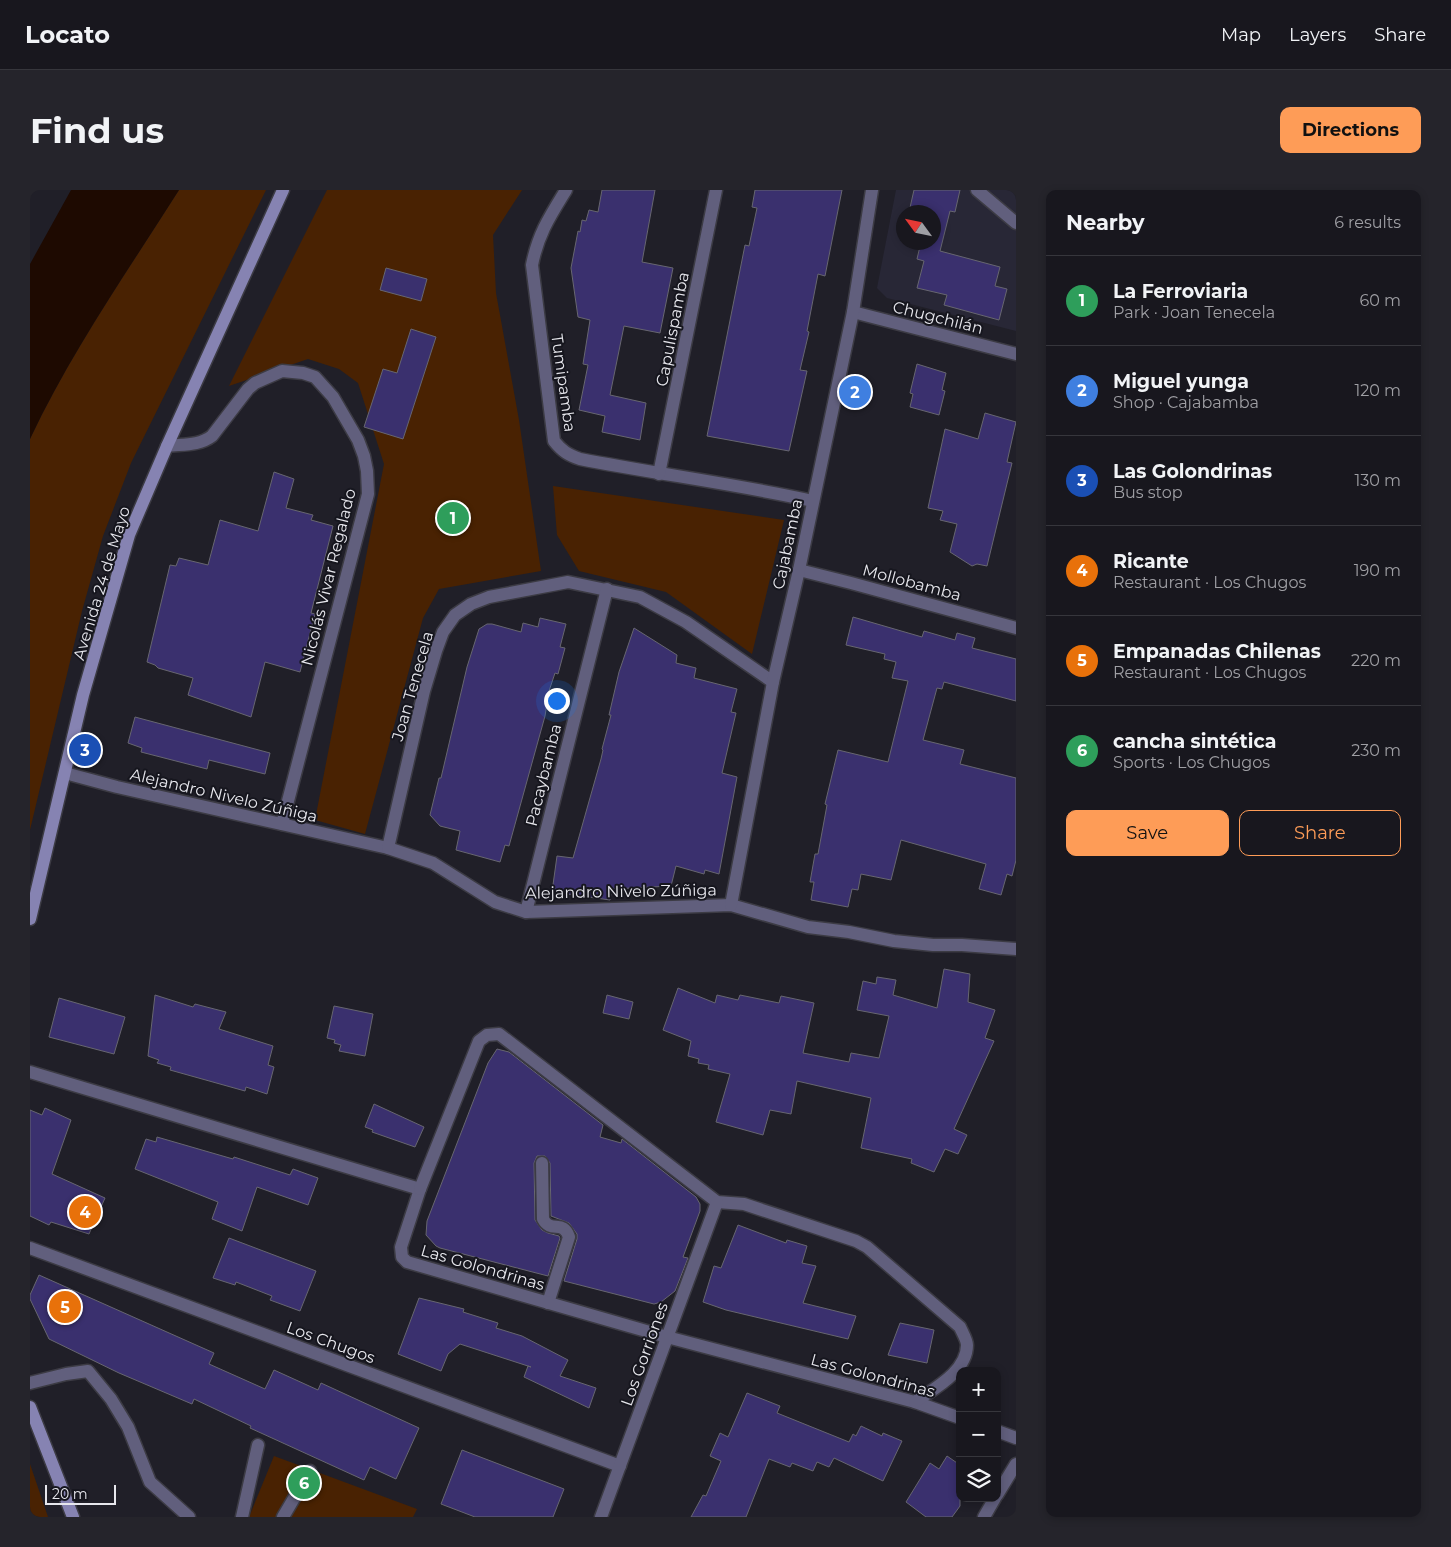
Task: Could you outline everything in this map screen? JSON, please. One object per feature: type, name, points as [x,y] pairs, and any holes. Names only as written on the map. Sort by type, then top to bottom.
[{"type":"main road","name":"Avenida 24 de Mayo","points":[[30,919],[83,695],[130,535],[167,446],[283,190]]},
{"type":"main road","points":[[30,1407],[73,1517]]},
{"type":"street","name":"Tumipamba","points":[[566,190],[536,244],[532,265],[554,441],[569,456],[580,459],[773,492],[813,501]]},
{"type":"street","name":"Capulispamba","points":[[659,474],[716,190]]},
{"type":"street","name":"Cajabamba","points":[[731,905],[773,682],[799,570],[852,312],[872,190]]},
{"type":"street","points":[[977,190],[1016,224]]},
{"type":"street","name":"Chugchilán","points":[[852,312],[1016,354]]},
{"type":"street","name":"Nicolás Vivar Regalado","points":[[167,446],[206,440],[212,436],[248,388],[282,371],[303,373],[315,377],[333,397],[358,440],[364,456],[368,494],[282,824]]},
{"type":"street","name":"Mollobamba","points":[[799,570],[1016,628]]},
{"type":"street","name":"Joan Tenecela","points":[[388,848],[424,691],[436,651],[443,632],[455,615],[470,604],[489,597],[568,582],[640,597],[678,618],[773,682]]},
{"type":"street","name":"Pacaybamba","points":[[526,912],[607,589]]},
{"type":"street","name":"Alejandro Nivelo Zúñiga","points":[[65,773],[117,787],[388,848],[433,863],[495,902],[526,912],[731,905],[808,927],[849,932],[894,941],[1016,949]]},
{"type":"street","points":[[30,1072],[420,1189],[479,1041],[487,1035],[499,1034],[717,1202],[744,1204],[856,1241],[867,1247],[960,1327],[967,1345],[962,1362],[950,1377],[914,1402]]},
{"type":"street","points":[[542,1163],[543,1219],[551,1227],[563,1227],[567,1230],[569,1237],[548,1303]]},
{"type":"street","name":"Las Golondrinas","points":[[420,1189],[401,1247],[402,1257],[407,1262],[667,1337],[914,1402],[956,1417]]},
{"type":"street","name":"Los Gorriones","points":[[601,1517],[717,1202]]},
{"type":"street","name":"Los Chugos","points":[[30,1248],[620,1466]]},
{"type":"street","points":[[30,1383],[66,1374],[88,1371],[111,1399],[128,1427],[150,1482],[189,1517]]},
{"type":"street","points":[[1001,1432],[1016,1438]]},
{"type":"street","points":[[242,1517],[258,1445]]},
{"type":"street","points":[[1001,1488],[1016,1464]]},
{"type":"street","points":[[283,1517],[310,1471]]},
{"type":"street","points":[[984,1517],[993,1502]]},
{"type":"shaded area","points":[[71,190],[179,190],[81,344],[30,439],[30,264]]},
{"type":"shaded area","points":[[179,190],[266,190],[131,463],[103,536],[82,611],[30,830],[30,439],[81,344]]},
{"type":"shaded area","points":[[327,190],[522,190],[493,235],[496,293],[519,420],[541,571],[439,589],[423,618],[365,834],[315,820],[384,464],[358,383],[339,369],[308,359],[229,386]]},
{"type":"shaded area","points":[[896,190],[1016,190],[1016,331],[887,298],[877,288]]},
{"type":"shaded area","points":[[553,486],[784,520],[752,654],[666,592],[579,571],[557,535]]},
{"type":"shaded area","points":[[274,1456],[417,1509],[413,1517],[249,1517]]},
{"type":"shaded area","points":[[30,1464],[48,1517],[30,1517]]},
{"type":"building","points":[[602,190],[655,190],[642,262],[673,268],[660,333],[624,326],[610,395],[646,403],[640,440],[602,432],[605,416],[579,410],[588,365],[583,364],[590,320],[578,317],[571,268],[582,220],[586,221],[589,210],[598,212]]},
{"type":"building","points":[[755,190],[842,190],[825,276],[818,274],[807,331],[809,332],[800,370],[807,371],[789,451],[707,436],[745,245],[749,246],[757,208],[752,207]]},
{"type":"building","points":[[914,190],[960,190],[955,212],[950,211],[941,247],[941,205],[911,205]]},
{"type":"building","points":[[919,250],[940,250],[1000,267],[995,286],[1007,289],[999,320],[944,305],[947,295],[917,288],[924,261],[917,259]]},
{"type":"building","points":[[386,268],[427,279],[421,301],[380,290]]},
{"type":"building","points":[[411,329],[436,337],[403,439],[364,427],[383,369],[397,373]]},
{"type":"building","points":[[917,364],[946,373],[942,390],[945,391],[939,415],[910,407],[913,394],[910,393]]},
{"type":"building","points":[[985,413],[1016,422],[1007,462],[1012,463],[987,566],[977,564],[972,566],[950,552],[957,524],[940,520],[943,511],[928,508],[945,429],[978,439]]},
{"type":"building","points":[[274,472],[294,479],[286,508],[313,515],[311,520],[333,526],[311,613],[315,614],[300,672],[265,662],[251,717],[188,695],[193,678],[158,668],[147,662],[170,565],[176,566],[179,558],[208,565],[220,520],[258,531]]},
{"type":"building","points":[[853,617],[922,637],[924,631],[955,640],[957,633],[975,638],[972,648],[1016,659],[1016,701],[944,682],[942,689],[937,688],[923,740],[964,750],[960,764],[1016,778],[1016,860],[1012,876],[1007,874],[1001,895],[979,889],[986,864],[901,840],[891,880],[861,874],[858,890],[852,889],[848,907],[811,900],[814,882],[810,882],[815,854],[818,854],[827,805],[825,804],[838,750],[888,762],[908,681],[892,678],[896,662],[884,659],[885,654],[846,645]]},
{"type":"building","points":[[540,618],[566,624],[560,647],[565,648],[558,674],[555,673],[549,691],[545,716],[509,846],[505,845],[500,862],[456,850],[460,831],[440,826],[430,815],[439,778],[441,778],[467,667],[479,629],[487,624],[492,624],[521,632],[523,623],[538,627]]},
{"type":"building","points":[[634,628],[677,655],[676,663],[696,668],[694,678],[737,689],[731,712],[736,713],[722,773],[737,777],[719,874],[705,870],[704,874],[676,866],[671,886],[612,889],[610,900],[552,892],[557,856],[573,858],[601,759],[619,672]]},
{"type":"building","points":[[135,717],[270,753],[265,774],[209,760],[207,769],[141,752],[142,748],[128,743]]},
{"type":"building","points":[[944,969],[970,974],[968,1002],[995,1010],[985,1038],[994,1041],[954,1129],[967,1135],[958,1154],[945,1149],[934,1172],[911,1163],[912,1159],[861,1148],[871,1098],[797,1081],[791,1114],[770,1110],[763,1135],[716,1122],[730,1074],[708,1069],[709,1065],[698,1063],[699,1059],[688,1056],[691,1041],[663,1030],[678,988],[715,1003],[717,995],[738,1000],[740,995],[779,1003],[781,996],[814,1003],[803,1053],[849,1062],[851,1053],[879,1058],[889,1016],[857,1010],[863,981],[876,984],[877,977],[896,980],[893,995],[937,1008]]},
{"type":"building","points":[[155,995],[193,1007],[195,1004],[226,1012],[219,1029],[273,1046],[268,1065],[274,1067],[267,1094],[246,1087],[245,1091],[170,1070],[171,1067],[157,1063],[159,1060],[148,1056]]},
{"type":"building","points":[[607,995],[633,1002],[629,1019],[603,1013]]},
{"type":"building","points":[[59,998],[125,1017],[114,1054],[49,1037]]},
{"type":"building","points":[[334,1006],[373,1014],[365,1056],[339,1051],[341,1045],[334,1043],[335,1040],[327,1038]]},
{"type":"building","points":[[497,1049],[509,1052],[603,1125],[600,1137],[621,1143],[622,1139],[696,1197],[700,1204],[700,1211],[683,1257],[688,1258],[675,1291],[661,1302],[654,1304],[564,1281],[577,1234],[569,1223],[551,1216],[550,1163],[545,1156],[537,1156],[534,1163],[535,1220],[542,1230],[560,1238],[548,1276],[440,1248],[426,1235],[427,1221],[488,1063]]},
{"type":"building","points":[[374,1104],[424,1127],[415,1147],[372,1132],[373,1130],[365,1127]]},
{"type":"building","points":[[45,1108],[71,1120],[52,1174],[105,1198],[89,1234],[51,1222],[49,1225],[30,1216],[30,1110],[42,1115]]},
{"type":"building","points":[[157,1137],[233,1159],[234,1157],[290,1175],[293,1169],[318,1178],[308,1205],[257,1187],[242,1231],[212,1219],[218,1202],[135,1169],[146,1139],[156,1142]]},
{"type":"building","points":[[738,1225],[786,1243],[787,1240],[807,1246],[802,1263],[816,1266],[803,1303],[856,1316],[848,1339],[726,1310],[703,1302],[714,1266],[721,1268]]},
{"type":"building","points":[[229,1238],[316,1271],[300,1311],[270,1300],[272,1296],[236,1282],[235,1285],[213,1278]]},
{"type":"building","points":[[39,1275],[214,1353],[209,1364],[265,1389],[274,1370],[318,1390],[321,1383],[419,1428],[396,1479],[370,1467],[364,1480],[250,1428],[251,1426],[194,1399],[192,1404],[119,1373],[49,1339],[30,1299]]},
{"type":"building","points":[[419,1298],[464,1309],[463,1312],[498,1323],[496,1328],[522,1336],[568,1360],[560,1376],[596,1388],[589,1408],[524,1377],[528,1366],[460,1344],[448,1354],[441,1371],[398,1354]]},
{"type":"building","points":[[900,1323],[934,1330],[927,1363],[888,1355]]},
{"type":"building","points":[[747,1393],[780,1406],[777,1413],[849,1442],[853,1434],[856,1436],[861,1426],[882,1436],[883,1433],[902,1441],[883,1481],[834,1458],[829,1467],[817,1462],[813,1471],[792,1463],[790,1467],[769,1459],[746,1517],[691,1517],[703,1495],[706,1496],[721,1461],[710,1456],[720,1433],[728,1437]]},
{"type":"building","points":[[462,1450],[564,1489],[553,1517],[475,1517],[441,1504]]},
{"type":"building","points":[[947,1456],[956,1462],[956,1502],[960,1502],[960,1506],[952,1517],[926,1517],[906,1502],[930,1463],[939,1469]]},
{"type":"place","name":"Miguel yunga","points":[[855,392]]},
{"type":"place","name":"La Ferroviaria","points":[[453,518]]},
{"type":"place","name":"Las Golondrinas","points":[[85,750]]},
{"type":"place","name":"Ricante","points":[[85,1212]]},
{"type":"place","name":"Empanadas Chilenas","points":[[65,1307]]},
{"type":"place","name":"cancha sintética","points":[[304,1483]]}]
